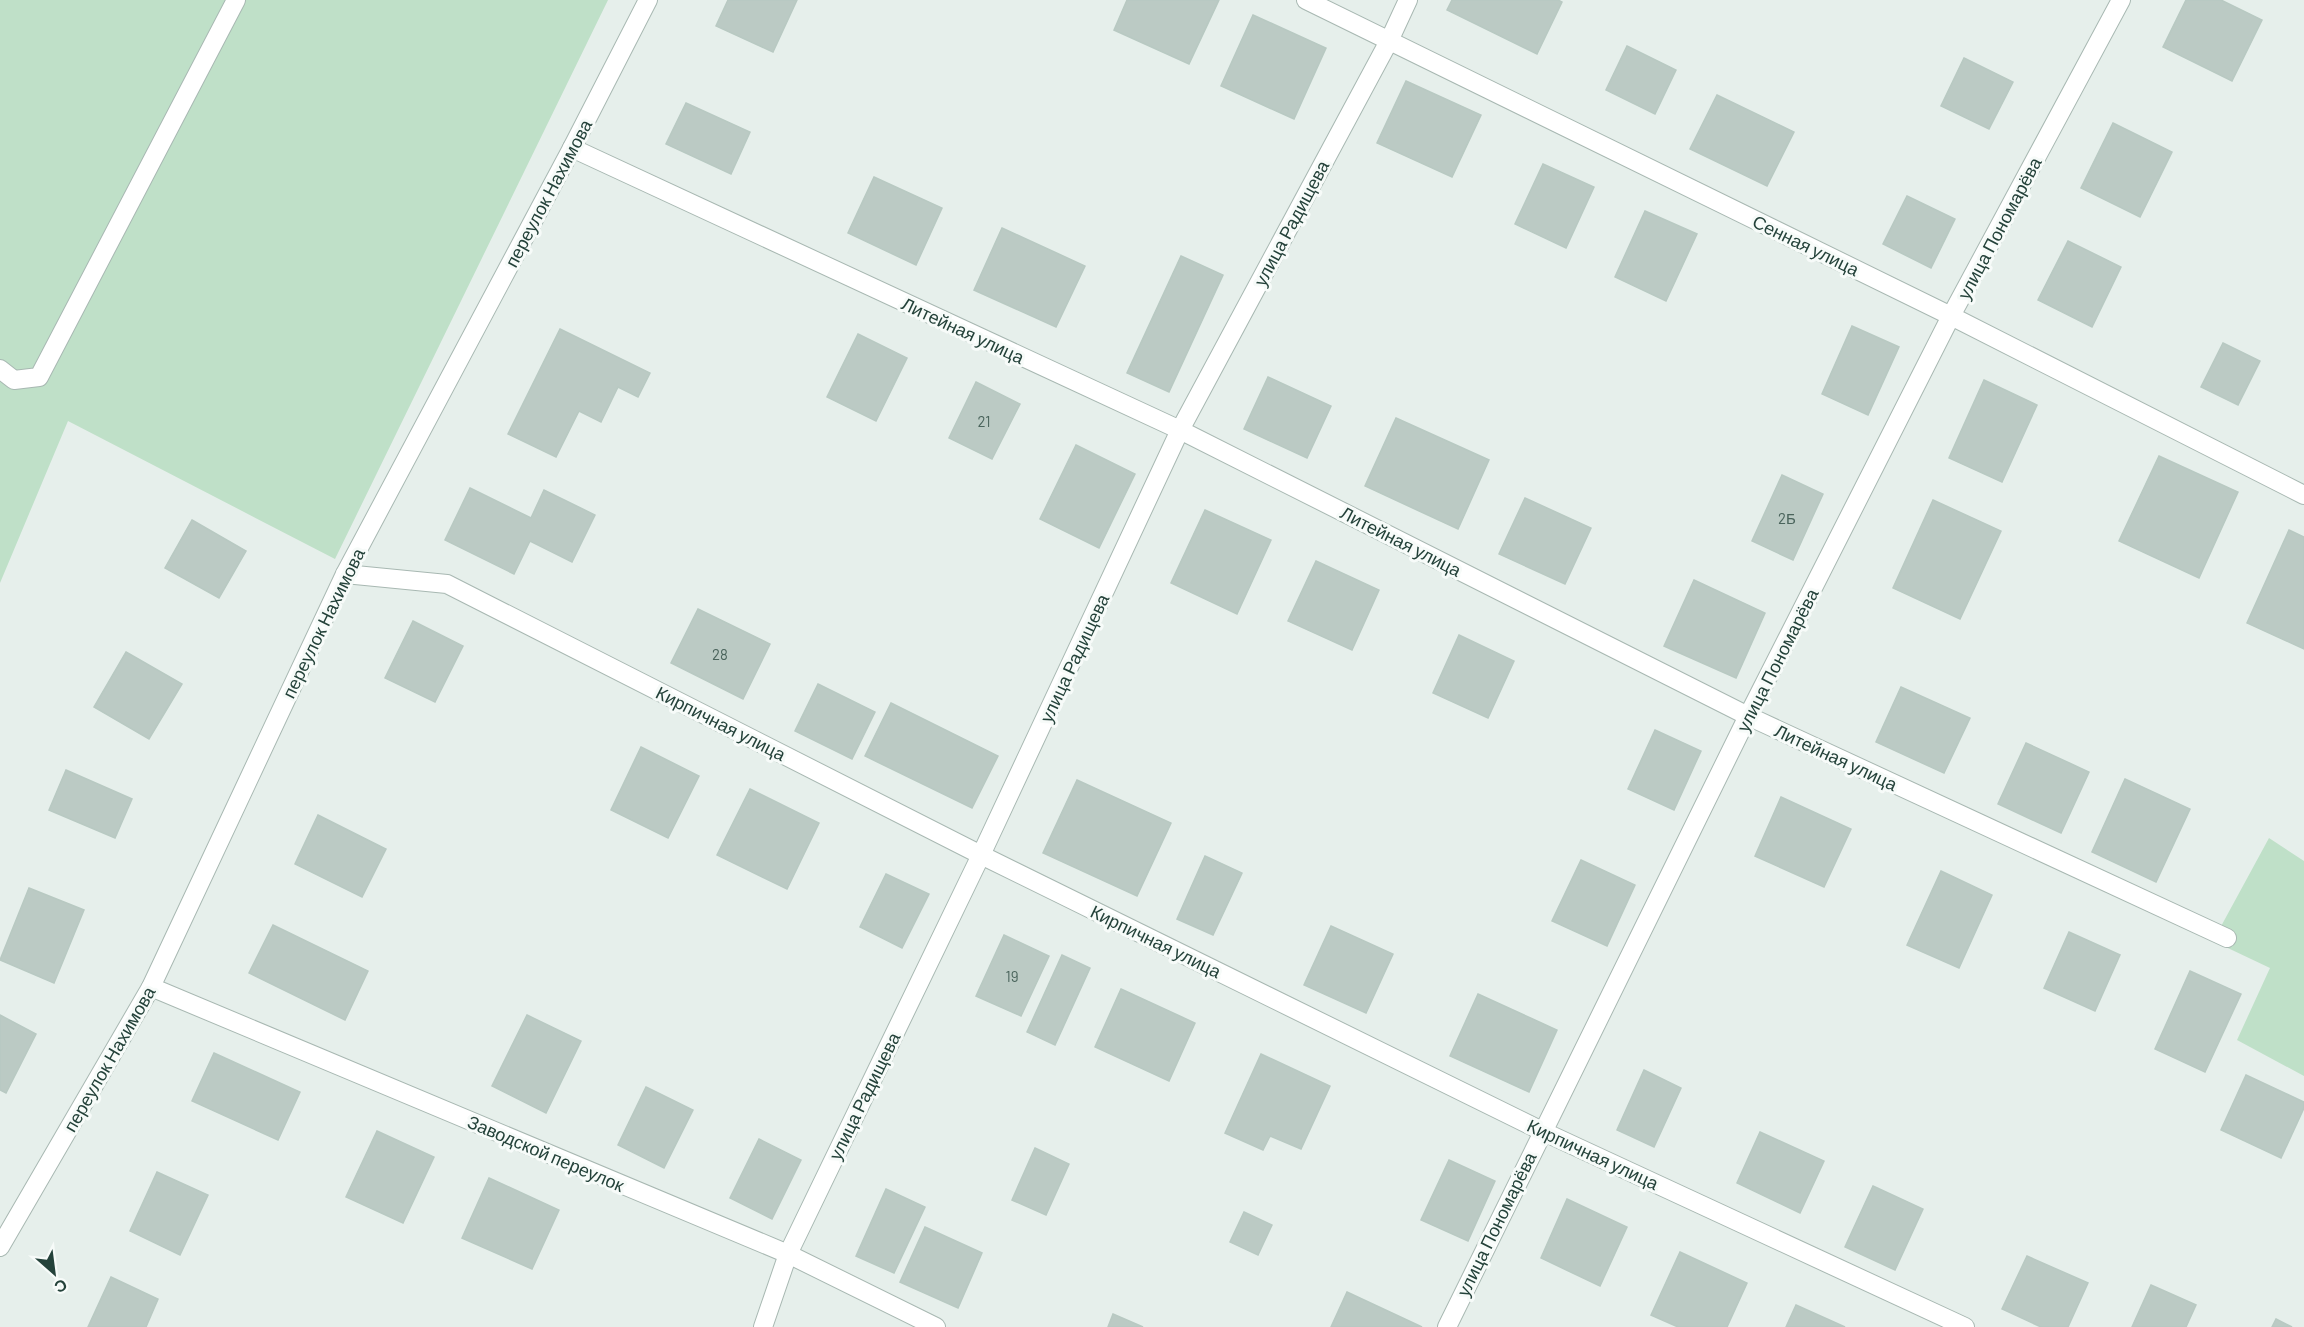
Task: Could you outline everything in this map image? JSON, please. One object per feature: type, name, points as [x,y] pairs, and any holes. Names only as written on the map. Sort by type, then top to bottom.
[{"type":"street","points":[[0,369],[14,380],[39,377],[236,0]]},
{"type":"street","name":"переулок Нахимова","points":[[0,1247],[151,987],[345,574],[572,148],[648,0]]},
{"type":"street","name":"Сенная улица","points":[[1306,0],[1951,315],[2304,495]]},
{"type":"street","name":"улица Радищева","points":[[763,1327],[788,1254],[981,855],[1180,430],[1389,41],[1408,0]]},
{"type":"street","name":"улица Пономарёва","points":[[1446,1327],[1748,716],[1951,315],[2121,0]]},
{"type":"street","name":"Литейная улица","points":[[572,148],[1180,430],[1748,716],[2227,938]]},
{"type":"street","name":"Кирпичная улица","points":[[345,574],[447,584],[981,855],[1542,1131],[1965,1327]]},
{"type":"street","name":"Заводской переулок","points":[[151,987],[788,1254],[936,1327]]},
{"type":"green space","points":[[0,0],[608,0],[335,559],[68,421],[0,583]]},
{"type":"green space","points":[[2269,838],[2304,861],[2304,1076],[2237,1040],[2270,968],[2213,941]]},
{"type":"building","points":[[728,0],[797,0],[773,52],[716,26]]},
{"type":"building","points":[[1127,0],[1219,0],[1189,64],[1114,30]]},
{"type":"building","points":[[1452,0],[1558,0],[1562,2],[1537,54],[1447,10]]},
{"type":"building","points":[[2186,0],[2221,0],[2262,20],[2232,81],[2163,47]]},
{"type":"building","points":[[1253,15],[1326,48],[1294,119],[1221,86]]},
{"type":"building","points":[[1627,46],[1676,70],[1655,114],[1606,90]]},
{"type":"building","points":[[1964,58],[2013,82],[1989,129],[1941,106]]},
{"type":"building","points":[[1406,81],[1481,115],[1452,177],[1377,143]]},
{"type":"building","points":[[1717,95],[1794,132],[1767,186],[1690,149]]},
{"type":"building","points":[[686,103],[750,132],[731,174],[666,144]]},
{"type":"building","points":[[2113,123],[2172,152],[2140,217],[2081,188]]},
{"type":"building","points":[[1543,164],[1594,187],[1566,248],[1515,224]]},
{"type":"building","points":[[874,177],[942,208],[916,265],[848,233]]},
{"type":"building","points":[[1907,196],[1955,219],[1931,268],[1883,244]]},
{"type":"building","points":[[1645,211],[1697,234],[1666,301],[1615,277]]},
{"type":"building","points":[[1002,228],[1085,266],[1056,327],[974,290]]},
{"type":"building","points":[[2068,241],[2121,267],[2092,327],[2038,300]]},
{"type":"building","points":[[1181,256],[1223,275],[1169,392],[1127,373]]},
{"type":"building","points":[[1852,326],[1899,347],[1868,415],[1822,394]]},
{"type":"building","points":[[560,329],[650,373],[638,397],[618,387],[601,422],[579,411],[556,457],[508,434]]},
{"type":"building","points":[[858,334],[907,358],[876,421],[827,397]]},
{"type":"building","points":[[2223,343],[2260,361],[2238,405],[2201,387]]},
{"type":"building","points":[[1268,377],[1331,406],[1307,458],[1244,429]]},
{"type":"building","points":[[1984,380],[2037,405],[2002,482],[1949,458]]},
{"type":"building","points":[[976,382],[1020,404],[992,459],[949,438]]},
{"type":"building","points":[[1396,418],[1489,460],[1458,529],[1365,486]]},
{"type":"building","points":[[1076,445],[1135,474],[1099,548],[1040,519]]},
{"type":"building","points":[[2159,456],[2238,492],[2199,578],[2119,541]]},
{"type":"building","points":[[1782,475],[1823,494],[1793,560],[1752,541]]},
{"type":"building","points":[[470,488],[531,518],[544,490],[595,515],[572,562],[530,541],[514,574],[445,540]]},
{"type":"building","points":[[1525,498],[1591,528],[1565,584],[1499,554]]},
{"type":"building","points":[[1933,500],[2001,531],[1960,619],[1893,588]]},
{"type":"building","points":[[1205,510],[1271,540],[1237,614],[1171,583]]},
{"type":"building","points":[[192,520],[246,551],[219,598],[165,568]]},
{"type":"building","points":[[2289,530],[2304,537],[2304,649],[2247,623]]},
{"type":"building","points":[[1316,561],[1379,590],[1352,650],[1288,621]]},
{"type":"building","points":[[1694,580],[1765,613],[1736,678],[1664,646]]},
{"type":"building","points":[[698,609],[770,644],[743,699],[671,663]]},
{"type":"building","points":[[413,621],[463,646],[435,702],[385,678]]},
{"type":"building","points":[[1459,635],[1514,661],[1488,718],[1433,693]]},
{"type":"building","points":[[126,652],[182,684],[149,739],[94,707]]},
{"type":"building","points":[[818,684],[875,712],[852,759],[795,731]]},
{"type":"building","points":[[1901,687],[1970,718],[1944,773],[1876,742]]},
{"type":"building","points":[[891,703],[998,756],[972,808],[865,756]]},
{"type":"building","points":[[1655,730],[1701,751],[1674,810],[1628,789]]},
{"type":"building","points":[[2026,743],[2089,772],[2061,833],[1998,804]]},
{"type":"building","points":[[641,747],[699,776],[668,838],[611,810]]},
{"type":"building","points":[[66,770],[132,799],[115,838],[49,810]]},
{"type":"building","points":[[2125,779],[2190,809],[2156,882],[2092,852]]},
{"type":"building","points":[[1077,780],[1171,823],[1137,896],[1043,853]]},
{"type":"building","points":[[750,789],[819,823],[787,889],[717,855]]},
{"type":"building","points":[[1781,797],[1851,829],[1824,887],[1755,856]]},
{"type":"building","points":[[318,815],[386,849],[362,897],[295,864]]},
{"type":"building","points":[[1205,856],[1242,873],[1213,935],[1177,919]]},
{"type":"building","points":[[1581,860],[1635,885],[1607,946],[1552,921]]},
{"type":"building","points":[[1941,871],[1992,895],[1959,968],[1907,945]]},
{"type":"building","points":[[886,874],[929,894],[902,948],[860,927]]},
{"type":"building","points":[[29,888],[84,910],[54,983],[0,960]]},
{"type":"building","points":[[273,925],[368,971],[345,1020],[249,973]]},
{"type":"building","points":[[1331,926],[1393,954],[1366,1013],[1304,985]]},
{"type":"building","points":[[2069,932],[2120,955],[2095,1011],[2044,988]]},
{"type":"building","points":[[1004,935],[1049,956],[1021,1016],[976,996]]},
{"type":"building","points":[[1062,955],[1090,968],[1055,1045],[1027,1032]]},
{"type":"building","points":[[2190,971],[2241,994],[2205,1072],[2155,1049]]},
{"type":"building","points":[[1121,989],[1195,1023],[1169,1081],[1095,1047]]},
{"type":"building","points":[[1478,994],[1557,1030],[1529,1092],[1450,1056]]},
{"type":"building","points":[[0,1015],[36,1034],[6,1093],[0,1090]]},
{"type":"building","points":[[527,1015],[581,1041],[546,1113],[492,1086]]},
{"type":"building","points":[[214,1053],[300,1092],[278,1140],[192,1101]]},
{"type":"building","points":[[1261,1054],[1330,1086],[1301,1149],[1270,1136],[1263,1150],[1225,1133]]},
{"type":"building","points":[[1644,1070],[1681,1088],[1654,1147],[1617,1130]]},
{"type":"building","points":[[2246,1075],[2304,1102],[2304,1108],[2281,1158],[2221,1130]]},
{"type":"building","points":[[646,1087],[693,1110],[664,1168],[618,1145]]},
{"type":"building","points":[[377,1131],[434,1157],[403,1223],[346,1197]]},
{"type":"building","points":[[1760,1132],[1824,1161],[1800,1213],[1737,1183]]},
{"type":"building","points":[[759,1139],[801,1160],[772,1219],[730,1198]]},
{"type":"building","points":[[1035,1148],[1069,1164],[1046,1215],[1012,1200]]},
{"type":"building","points":[[1449,1160],[1495,1181],[1468,1241],[1421,1220]]},
{"type":"building","points":[[157,1172],[208,1195],[180,1255],[130,1231]]},
{"type":"building","points":[[489,1178],[559,1210],[532,1269],[462,1238]]},
{"type":"building","points":[[1873,1186],[1923,1209],[1895,1270],[1845,1247]]},
{"type":"building","points":[[886,1189],[925,1207],[894,1273],[856,1256]]},
{"type":"building","points":[[1567,1199],[1627,1227],[1600,1286],[1541,1258]]},
{"type":"building","points":[[1244,1212],[1272,1225],[1258,1255],[1230,1242]]},
{"type":"building","points":[[925,1227],[982,1253],[958,1308],[900,1282]]},
{"type":"building","points":[[1680,1252],[1747,1283],[1727,1327],[1678,1327],[1651,1315]]},
{"type":"building","points":[[2027,1256],[2088,1283],[2068,1327],[2041,1327],[2002,1309]]},
{"type":"building","points":[[111,1277],[158,1299],[146,1327],[88,1327]]},
{"type":"building","points":[[2151,1285],[2196,1305],[2186,1327],[2132,1327]]},
{"type":"building","points":[[1347,1292],[1422,1327],[1331,1327]]},
{"type":"building","points":[[1796,1305],[1845,1327],[1786,1327]]},
{"type":"building","points":[[1113,1314],[1143,1327],[1108,1327]]},
{"type":"building","points":[[2276,1319],[2292,1327],[2272,1327]]}]
